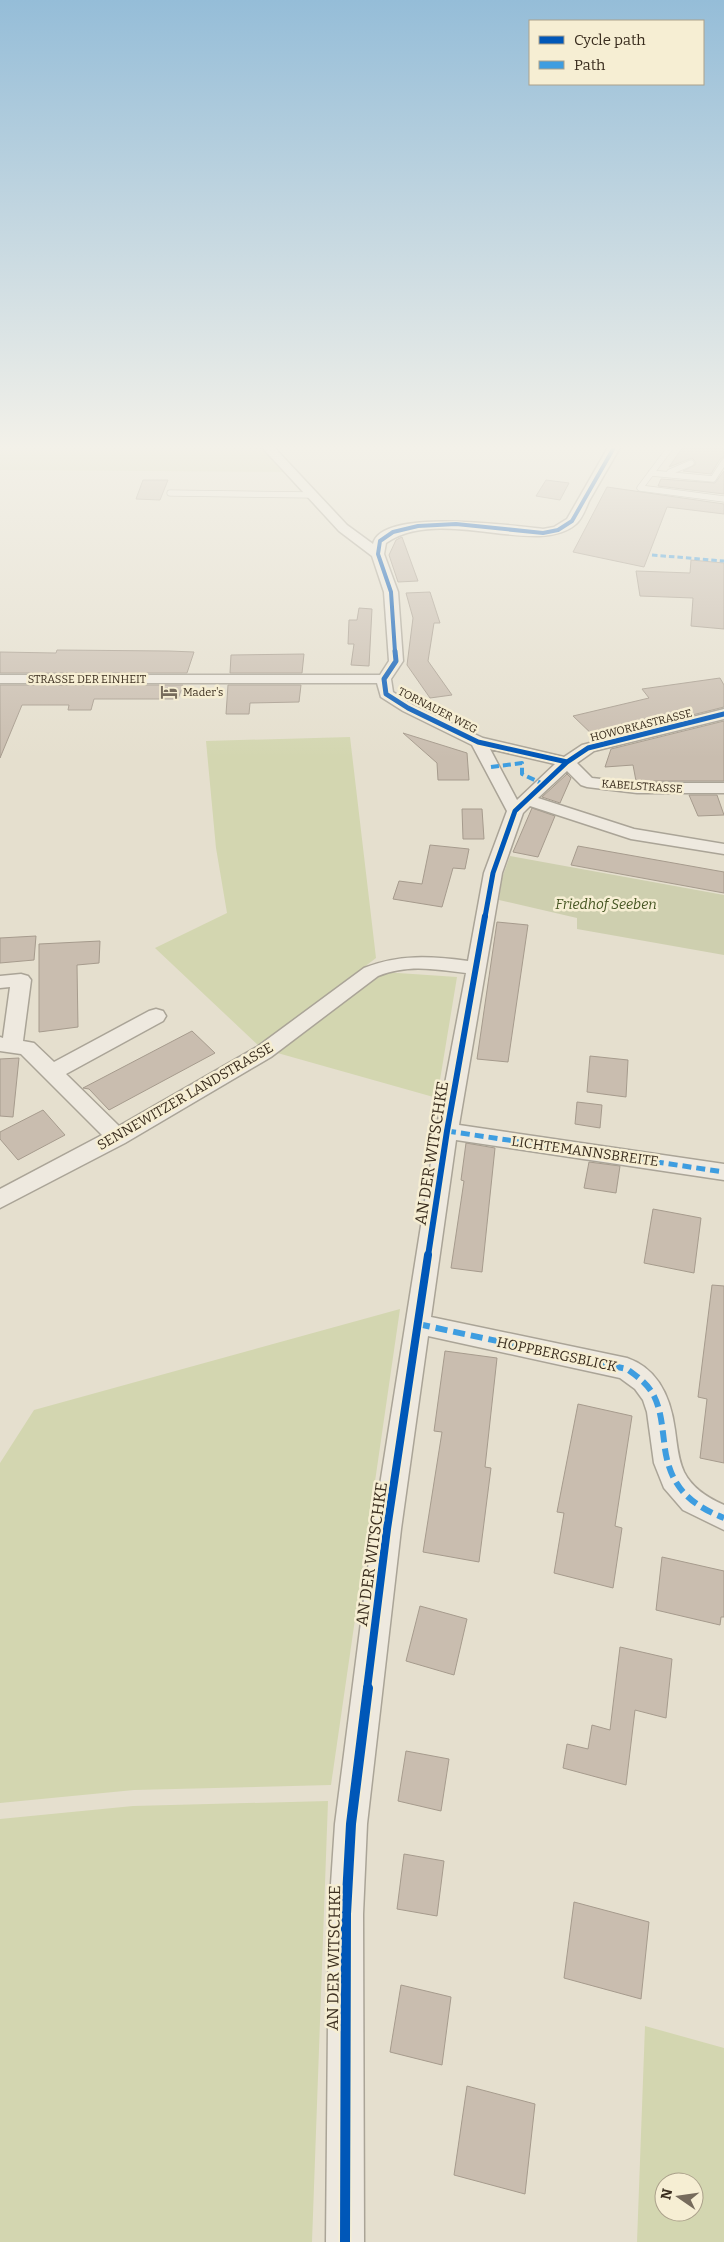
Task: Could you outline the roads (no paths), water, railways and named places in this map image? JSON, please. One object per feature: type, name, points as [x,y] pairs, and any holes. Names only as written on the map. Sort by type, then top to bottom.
[{"type":"street","points":[[371,549],[378,554],[379,549]]},
{"type":"street","name":"TORNAUER WEG","points":[[378,554],[391,592],[396,661],[384,679],[386,694],[408,708],[478,742]]},
{"type":"street","name":"STRASSE DER EINHEIT","points":[[0,679],[384,679]]},
{"type":"street","name":"HOWORKASTRASSE","points":[[521,805],[567,762],[588,748],[724,714]]},
{"type":"street","points":[[478,742],[567,762]]},
{"type":"street","points":[[478,742],[521,805],[631,834],[724,849]]},
{"type":"street","name":"KABELSTRASSE","points":[[567,762],[587,782],[637,788],[724,788]]},
{"type":"street","name":"AN DER WITSCHKE","points":[[345,2242],[346,1914],[351,1824],[387,1529],[447,1131],[493,876],[521,805]]},
{"type":"street","name":"SENNEWITZER LANDSTRASSE","points":[[0,1199],[117,1137],[264,1052],[378,968],[407,961],[477,968]]},
{"type":"street","points":[[0,982],[21,980],[6,1045],[27,1048],[117,1137]]},
{"type":"street","points":[[52,1072],[156,1016]]},
{"type":"street","name":"LICHTEMANNSBREITE","points":[[447,1131],[724,1172]]},
{"type":"street","name":"HOPPBERGSBLICK","points":[[418,1324],[627,1369],[636,1374],[645,1380],[656,1396],[666,1454],[679,1487],[684,1494],[698,1504],[724,1518]]},
{"type":"place","name":"Mader's","points":[[169,692]]},
{"type":"park label","name":"Friedhof Seeben","points":[[606,904]]}]
